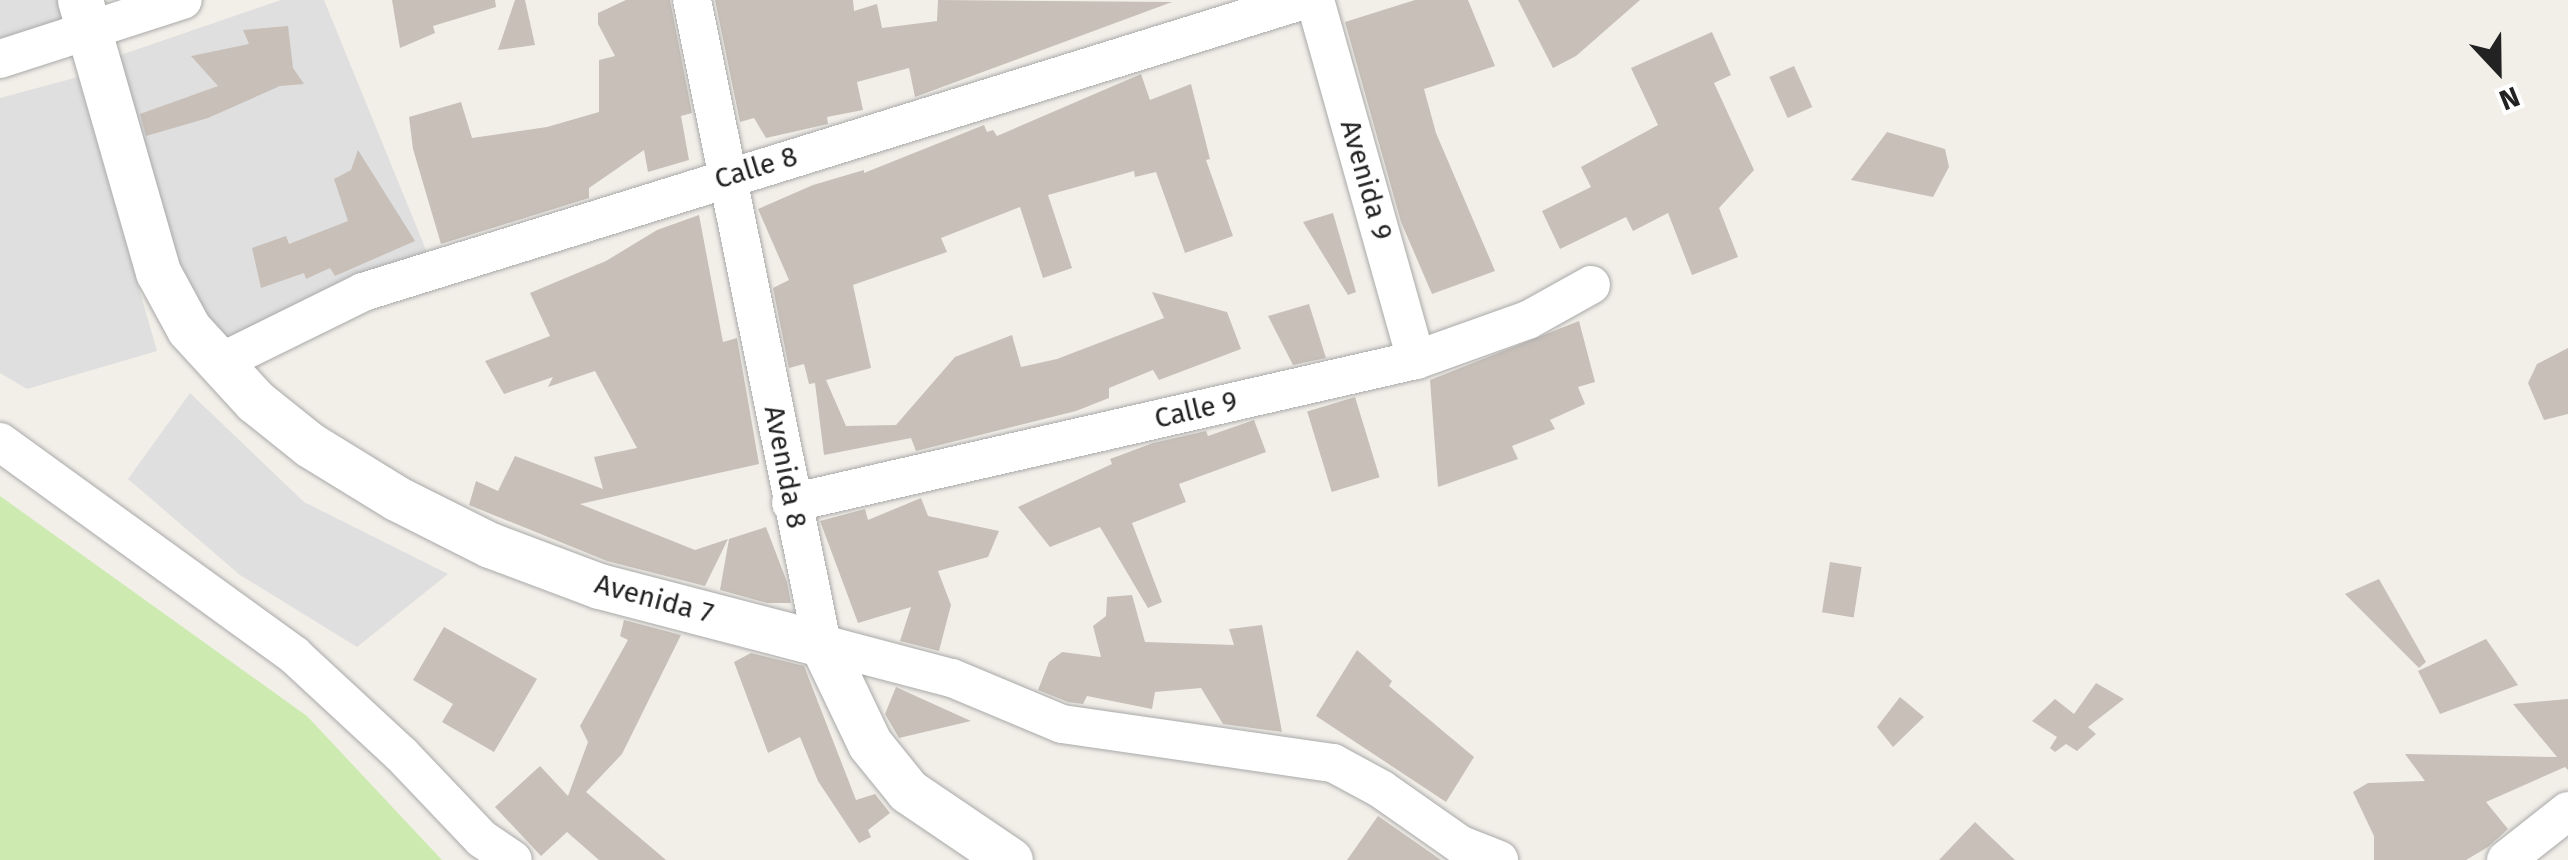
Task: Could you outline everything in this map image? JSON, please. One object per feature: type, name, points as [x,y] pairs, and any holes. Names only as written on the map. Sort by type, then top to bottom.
[{"type":"street","points":[[0,59],[84,15],[183,0]]},
{"type":"street","name":"Avenida 8","points":[[692,0],[822,644],[870,744],[908,791],[1010,860]]},
{"type":"street","name":"Calle 8","points":[[218,363],[363,292],[1304,0]]},
{"type":"street","name":"Avenida 9","points":[[1315,0],[1416,360]]},
{"type":"street","name":"Avenida 7","points":[[84,15],[158,272],[189,329],[254,401],[310,445],[396,498],[490,544],[599,586],[952,678],[1062,724],[1332,763],[1381,789],[1456,852],[1498,860]]},
{"type":"street","name":"Calle 9","points":[[791,503],[1416,360],[1528,320],[1591,285]]},
{"type":"street","points":[[0,442],[294,655],[402,754],[482,839],[513,860]]},
{"type":"street","points":[[2506,860],[2568,811]]},
{"type":"shaded area","points":[[0,0],[61,0],[70,35],[0,58]]},
{"type":"shaded area","points":[[281,0],[324,0],[435,272],[222,349],[198,318],[112,58]]},
{"type":"shaded area","points":[[78,77],[157,351],[27,389],[0,373],[0,98]]},
{"type":"shaded area","points":[[190,393],[304,502],[448,574],[357,647],[240,575],[128,479]]},
{"type":"green space","points":[[0,496],[307,716],[442,860],[0,860]]},
{"type":"building","points":[[392,0],[495,0],[496,7],[433,26],[435,33],[400,48]]},
{"type":"building","points":[[515,0],[525,0],[535,45],[498,50]]},
{"type":"building","points":[[626,0],[670,0],[692,113],[681,116],[689,160],[648,172],[644,150],[589,188],[589,198],[441,244],[413,149],[409,117],[461,102],[472,138],[547,127],[599,112],[599,60],[615,56],[598,24],[598,13]]},
{"type":"building","points":[[715,0],[853,0],[854,11],[877,4],[882,28],[937,21],[938,0],[1172,2],[915,97],[909,68],[857,82],[863,110],[827,117],[828,124],[766,138],[754,118],[740,122]]},
{"type":"building","points":[[1415,0],[1468,0],[1495,66],[1424,89],[1436,133],[1495,271],[1432,294],[1401,222],[1345,22]]},
{"type":"building","points":[[1518,0],[1640,0],[1576,56],[1553,68]]},
{"type":"building","points":[[288,26],[293,68],[304,84],[280,86],[208,118],[146,136],[140,114],[218,86],[191,56],[249,44],[243,30]]},
{"type":"building","points":[[1712,32],[1731,75],[1714,83],[1754,170],[1719,208],[1738,257],[1692,275],[1668,213],[1633,231],[1626,217],[1560,249],[1542,211],[1591,187],[1581,167],[1658,125],[1631,68]]},
{"type":"building","points":[[1794,66],[1812,107],[1788,118],[1769,77]]},
{"type":"building","points":[[1141,74],[1150,100],[1191,84],[1210,159],[1206,160],[1233,236],[1185,253],[1156,172],[1135,177],[1134,171],[1048,195],[1072,268],[1043,278],[1020,207],[941,238],[947,252],[853,285],[871,368],[826,380],[846,426],[896,425],[955,357],[1012,335],[1021,367],[1057,359],[1164,318],[1152,292],[1227,312],[1241,349],[1159,380],[1153,370],[1109,388],[1109,398],[1076,411],[916,451],[911,438],[824,455],[815,383],[809,384],[804,364],[789,368],[773,288],[789,280],[758,209],[813,185],[864,173],[984,125],[987,132],[993,130],[997,136]]},
{"type":"building","points":[[1887,132],[1945,149],[1949,167],[1933,197],[1851,180]]},
{"type":"building","points":[[358,150],[415,241],[335,276],[330,268],[306,279],[304,273],[261,288],[252,248],[286,236],[289,244],[348,221],[334,179],[351,170]]},
{"type":"building","points":[[1333,213],[1356,292],[1348,295],[1303,222]]},
{"type":"building","points":[[699,215],[723,342],[737,338],[759,464],[580,504],[695,550],[728,539],[705,586],[607,561],[469,505],[476,481],[498,491],[515,456],[603,489],[594,457],[637,448],[595,371],[548,387],[553,377],[504,394],[485,361],[550,336],[530,293],[606,261],[657,230]]},
{"type":"building","points":[[1309,304],[1326,358],[1293,365],[1268,316]]},
{"type":"building","points":[[1579,321],[1595,382],[1578,387],[1585,404],[1550,420],[1555,429],[1512,446],[1518,459],[1438,487],[1430,380]]},
{"type":"building","points":[[2568,348],[2568,414],[2544,420],[2528,383],[2537,364]]},
{"type":"building","points":[[1355,397],[1380,477],[1332,492],[1307,412]]},
{"type":"building","points":[[1254,420],[1266,452],[1179,484],[1186,502],[1132,523],[1162,602],[1148,608],[1100,527],[1050,547],[1018,507],[1112,464],[1110,459],[1153,443],[1206,431],[1208,436]]},
{"type":"building","points":[[921,498],[928,516],[999,531],[988,557],[938,571],[951,605],[939,651],[900,641],[911,607],[858,623],[820,521],[865,509],[868,520]]},
{"type":"building","points":[[766,527],[791,603],[767,603],[720,590],[729,539]]},
{"type":"building","points":[[1830,562],[1862,567],[1854,617],[1822,612]]},
{"type":"building","points":[[2379,579],[2426,662],[2419,668],[2345,594]]},
{"type":"building","points":[[1132,595],[1145,642],[1234,645],[1229,629],[1262,625],[1282,732],[1223,724],[1201,688],[1155,692],[1152,709],[1087,696],[1083,704],[1068,702],[1038,690],[1049,662],[1062,652],[1101,657],[1093,626],[1106,616],[1107,597]]},
{"type":"building","points":[[624,620],[681,635],[622,754],[586,792],[666,860],[599,860],[567,832],[541,856],[495,807],[540,766],[568,796],[588,742],[580,726],[628,640],[620,636]]},
{"type":"building","points":[[444,627],[537,679],[494,752],[442,722],[453,704],[413,680]]},
{"type":"building","points":[[2486,639],[2518,685],[2440,714],[2418,671]]},
{"type":"building","points":[[1357,650],[1392,681],[1389,686],[1474,757],[1446,802],[1316,716]]},
{"type":"building","points":[[751,653],[804,666],[856,800],[875,794],[890,813],[868,830],[871,837],[859,843],[818,781],[800,737],[768,753],[734,662]]},
{"type":"building","points":[[2096,683],[2124,699],[2088,727],[2096,734],[2077,751],[2066,744],[2055,752],[2050,748],[2057,737],[2032,721],[2055,699],[2074,714]]},
{"type":"building","points":[[896,687],[971,721],[899,738],[885,714]]},
{"type":"building","points":[[1900,697],[1924,717],[1893,747],[1877,727]]},
{"type":"building","points":[[2568,699],[2568,770],[2565,767],[2486,802],[2508,829],[2488,847],[2466,860],[2374,860],[2374,836],[2353,792],[2368,783],[2425,781],[2405,754],[2557,757],[2513,704]]},
{"type":"building","points":[[1378,816],[1441,860],[1347,860]]},
{"type":"building","points":[[1975,822],[2015,860],[1939,860]]}]
